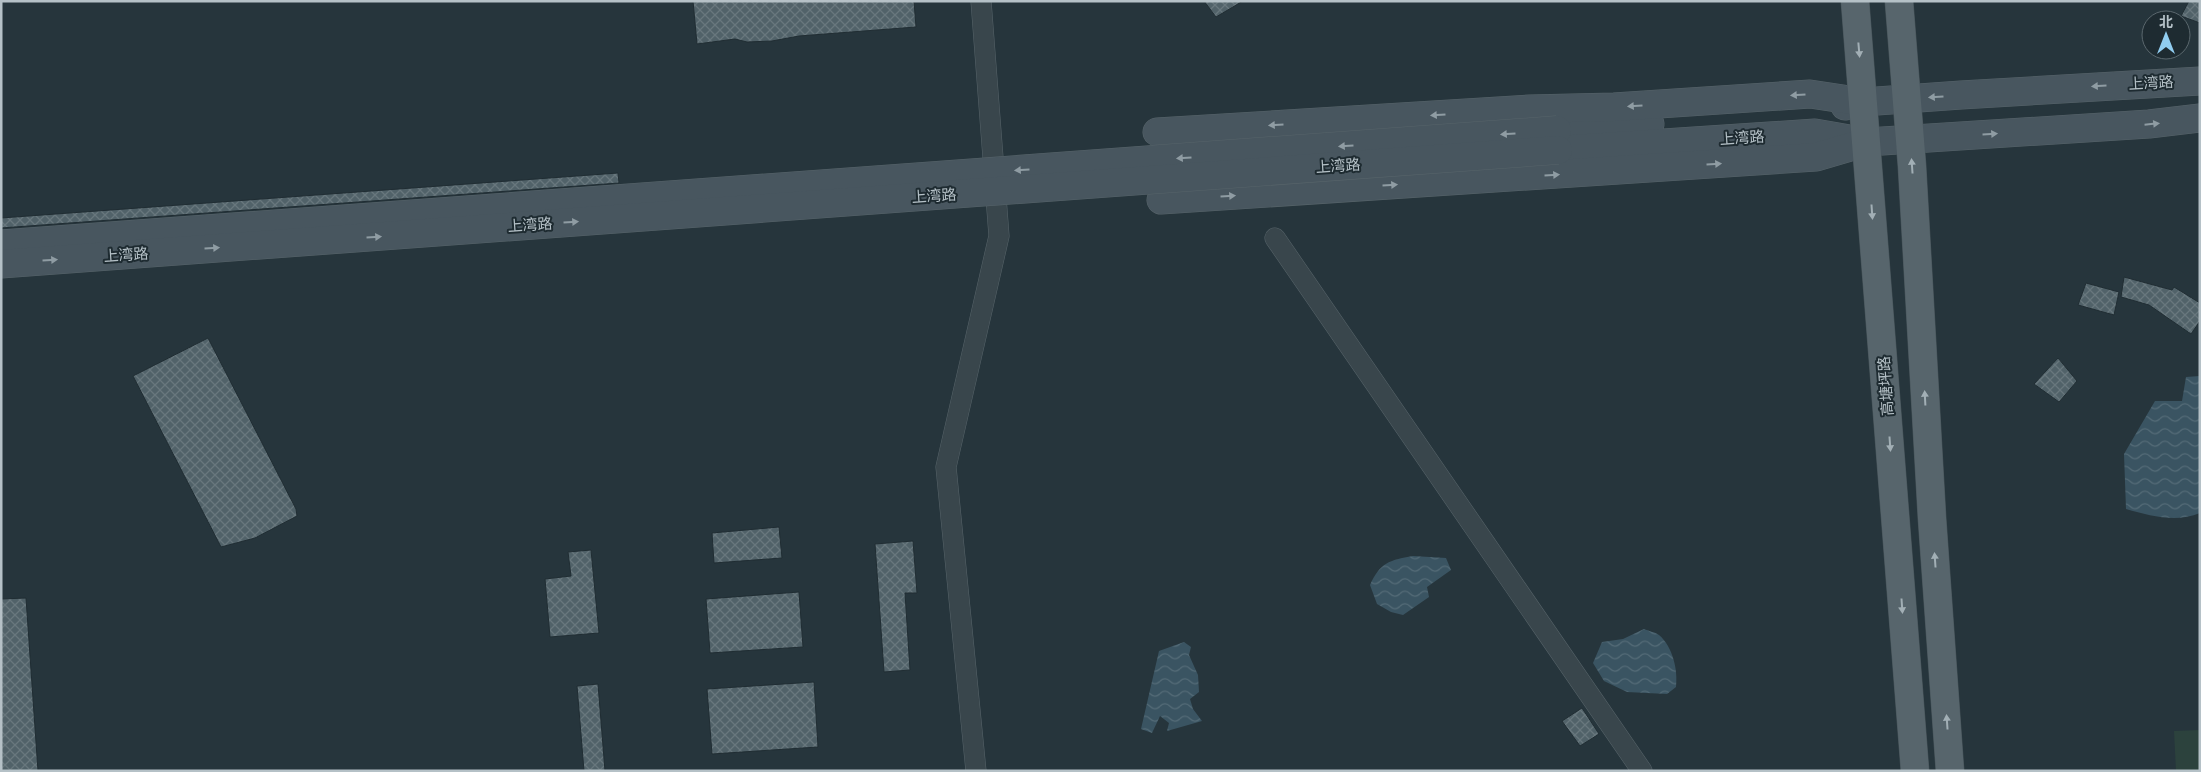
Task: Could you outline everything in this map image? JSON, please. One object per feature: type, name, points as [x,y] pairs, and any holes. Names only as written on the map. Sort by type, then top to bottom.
[{"type":"main road","name":"高塘坪路","points":[[1855,1],[1915,771]]},
{"type":"main road","points":[[1899,1],[1910,139],[1932,518],[1950,771]]},
{"type":"main road","name":"上湾路","points":[[1,264],[1558,140],[1813,113],[1863,102],[2200,81]]},
{"type":"main road","name":"上湾路","points":[[1157,132],[1530,109],[1614,107],[1810,94],[1863,102]]},
{"type":"main road","name":"上湾路","points":[[1162,200],[1816,157],[1867,142],[2149,124],[2200,118]]},
{"type":"main road","name":"上湾路","points":[[1,244],[1558,140],[1815,133],[1867,142]]},
{"type":"street","points":[[976,771],[946,467],[999,236],[981,1]]},
{"type":"street","points":[[1275,238],[1642,771]]},
{"type":"green space","points":[[2200,730],[2200,771],[2176,771],[2174,731]]},
{"type":"water","points":[[2200,376],[2200,513],[2182,518],[2173,518],[2154,516],[2126,509],[2124,454],[2155,401],[2182,401],[2186,377]]},
{"type":"water","points":[[1413,556],[1446,558],[1451,570],[1427,587],[1429,597],[1403,615],[1391,612],[1377,604],[1370,585],[1378,572],[1386,564]]},
{"type":"water","points":[[1644,629],[1656,633],[1664,640],[1674,659],[1676,687],[1667,694],[1627,692],[1604,681],[1593,663],[1602,642],[1623,639]]},
{"type":"water","points":[[1184,642],[1191,647],[1189,655],[1198,675],[1199,692],[1190,699],[1193,709],[1202,721],[1167,731],[1169,723],[1160,716],[1152,733],[1141,729],[1159,651]]},
{"type":"building","points":[[693,1],[914,1],[916,27],[799,36],[772,41],[747,42],[735,39],[697,44]]},
{"type":"building","points":[[1204,1],[1243,1],[1216,17]]},
{"type":"building","points":[[2189,1],[2200,1],[2200,23],[2191,20],[2191,10],[2184,10]]},
{"type":"building","points":[[618,173],[619,183],[1,228],[1,218]]},
{"type":"building","points":[[2124,277],[2172,290],[2174,287],[2200,303],[2200,321],[2191,334],[2149,305],[2121,297]]},
{"type":"building","points":[[2086,283],[2119,292],[2114,315],[2078,305]]},
{"type":"building","points":[[208,338],[296,509],[297,516],[255,538],[221,547],[133,376]]},
{"type":"building","points":[[2058,358],[2077,381],[2059,402],[2034,384]]},
{"type":"building","points":[[779,527],[782,558],[714,563],[712,533]]},
{"type":"building","points":[[913,541],[917,593],[905,593],[910,670],[884,672],[875,544]]},
{"type":"building","points":[[591,550],[599,633],[550,637],[545,579],[571,576],[568,552]]},
{"type":"building","points":[[799,592],[803,647],[710,653],[706,599]]},
{"type":"building","points":[[26,598],[38,771],[1,771],[1,599]]},
{"type":"building","points":[[814,682],[818,747],[712,754],[707,689]]},
{"type":"building","points":[[598,684],[605,771],[584,771],[577,686]]},
{"type":"building","points":[[1582,708],[1599,734],[1580,746],[1562,721]]}]
